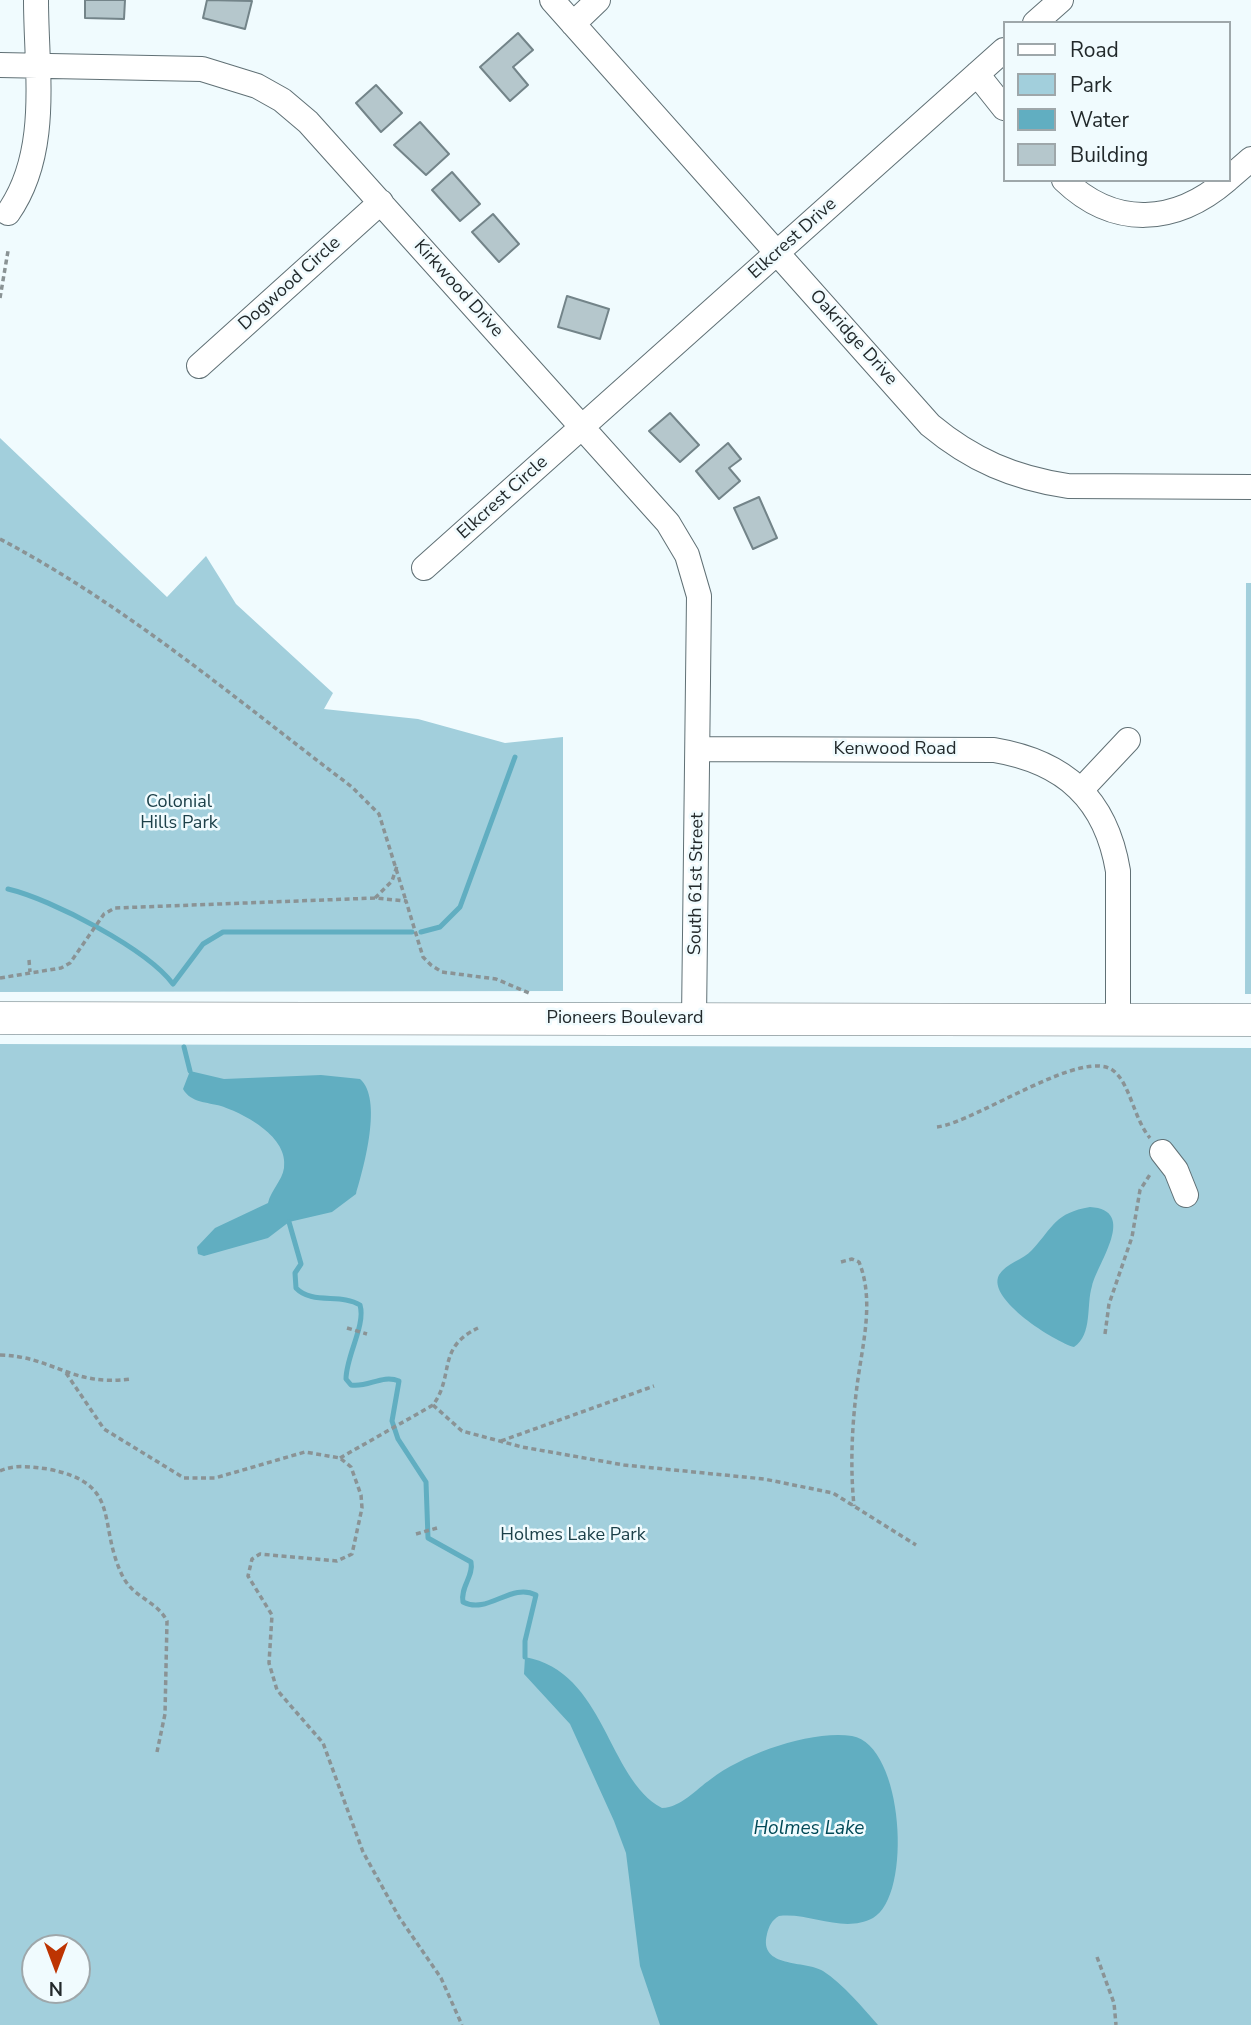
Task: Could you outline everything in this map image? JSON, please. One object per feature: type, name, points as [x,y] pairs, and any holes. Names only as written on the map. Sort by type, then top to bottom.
[{"type":"main road","name":"Pioneers Boulevard","points":[[0,1018],[1251,1020]]},
{"type":"street","points":[[8,212],[20,194],[33,163],[37,139],[36,0]]},
{"type":"street","name":"Oakridge Drive","points":[[552,0],[930,425],[981,461],[1012,475],[1068,486],[1251,487]]},
{"type":"street","points":[[573,24],[598,0]]},
{"type":"street","points":[[1037,21],[1060,0]]},
{"type":"street","name":"Elkcrest Drive","points":[[582,427],[1002,52]]},
{"type":"street","name":"Kirkwood Drive","points":[[0,65],[174,66],[202,69],[239,79],[282,100],[308,122],[668,523],[693,570],[699,596],[699,749]]},
{"type":"street","points":[[977,74],[1002,105]]},
{"type":"street","points":[[1230,177],[1251,159]]},
{"type":"street","points":[[1066,182],[1090,201],[1110,210],[1155,215],[1194,204],[1224,182]]},
{"type":"street","name":"Dogwood Circle","points":[[199,366],[381,202]]},
{"type":"street","name":"Elkcrest Circle","points":[[424,568],[582,427]]},
{"type":"street","points":[[1081,790],[1128,740]]},
{"type":"street","name":"Kenwood Road","points":[[699,749],[994,750],[1042,762],[1081,790],[1105,823],[1117,860],[1118,1020]]},
{"type":"street","name":"South 61st Street","points":[[694,1019],[699,749]]},
{"type":"street","points":[[1162,1152],[1176,1170],[1186,1195]]},
{"type":"path","points":[[0,298],[8,251]]},
{"type":"path","points":[[0,539],[58,571],[125,616],[352,786],[379,814],[423,957],[431,965],[442,972],[496,979],[529,993]]},
{"type":"path","points":[[375,898],[392,881],[397,866]]},
{"type":"path","points":[[0,978],[61,968],[70,963],[100,919],[115,908],[375,898],[406,901]]},
{"type":"path","points":[[29,960],[30,972]]},
{"type":"path","points":[[937,1127],[959,1122],[1071,1069],[1100,1064],[1118,1075],[1140,1125],[1162,1152],[1159,1162],[1140,1190],[1132,1237],[1114,1287],[1105,1334]]},
{"type":"path","points":[[841,1262],[852,1259],[859,1262],[866,1289],[863,1354],[853,1441],[854,1506]]},
{"type":"path","points":[[347,1328],[367,1334]]},
{"type":"path","points":[[340,1458],[433,1405],[442,1390],[451,1351],[465,1334],[478,1328]]},
{"type":"path","points":[[0,1354],[29,1357],[66,1373],[94,1381],[130,1379]]},
{"type":"path","points":[[66,1373],[104,1429],[193,1481],[215,1478],[305,1452],[340,1458],[351,1467],[361,1495],[362,1508],[352,1554],[337,1561],[260,1554],[252,1559],[248,1576],[272,1615],[270,1663],[277,1690],[323,1743],[363,1852],[399,1917],[442,1979],[462,2025]]},
{"type":"path","points":[[499,1442],[654,1386]]},
{"type":"path","points":[[433,1405],[462,1431],[499,1442],[624,1465],[729,1474],[833,1493],[916,1545]]},
{"type":"path","points":[[0,1471],[35,1467],[78,1478],[95,1489],[124,1579],[133,1592],[162,1612],[167,1621],[165,1714],[157,1752]]},
{"type":"path","points":[[416,1534],[437,1528]]},
{"type":"path","points":[[1097,1956],[1114,2003],[1116,2025]]},
{"type":"green space","name":"Colonial Hills Park","points":[[0,438],[167,597],[206,556],[236,604],[333,693],[324,709],[418,719],[505,743],[563,737],[563,991],[0,992]]},
{"type":"green space","points":[[1246,583],[1251,583],[1251,994],[1245,994]]},
{"type":"green space","name":"Holmes Lake Park","points":[[0,1044],[1251,1048],[1251,2025],[0,2025]]},
{"type":"water","points":[[190,1071],[224,1079],[321,1075],[360,1079],[367,1089],[371,1117],[367,1151],[356,1194],[332,1212],[289,1222],[268,1238],[204,1256],[198,1254],[197,1247],[215,1228],[268,1203],[283,1173],[284,1157],[273,1137],[253,1121],[186,1094],[183,1089]]},
{"type":"water","points":[[1090,1207],[1104,1210],[1111,1217],[1113,1227],[1111,1239],[1092,1286],[1084,1335],[1074,1347],[1038,1328],[1012,1307],[998,1285],[999,1275],[1010,1264],[1028,1253],[1062,1217]]},
{"type":"water","name":"Holmes Lake","points":[[525,1657],[552,1667],[573,1683],[589,1704],[629,1774],[644,1794],[662,1808],[676,1805],[741,1761],[798,1740],[835,1735],[852,1736],[869,1746],[883,1765],[892,1792],[897,1822],[898,1853],[894,1882],[886,1904],[873,1918],[850,1924],[779,1916],[770,1926],[766,1945],[776,1958],[815,1968],[830,1976],[878,2025],[660,2025],[640,1966],[626,1853],[570,1724],[524,1674]]},
{"type":"building","points":[[85,0],[125,0],[124,19],[85,18]]},
{"type":"building","points":[[207,0],[252,1],[245,29],[203,18]]},
{"type":"building","points":[[518,33],[533,50],[513,67],[528,85],[510,101],[480,67]]},
{"type":"building","points":[[376,85],[402,113],[381,132],[356,103]]},
{"type":"building","points":[[420,122],[449,154],[426,175],[394,145]]},
{"type":"building","points":[[452,172],[480,204],[460,221],[432,190]]},
{"type":"building","points":[[493,214],[519,244],[499,262],[472,232]]},
{"type":"building","points":[[567,296],[609,309],[600,339],[558,327]]},
{"type":"building","points":[[670,413],[699,445],[680,462],[649,431]]},
{"type":"building","points":[[728,443],[741,459],[729,468],[740,481],[719,499],[696,471]]},
{"type":"building","points":[[759,497],[777,538],[753,549],[734,508]]},
{"type":"waterway","points":[[421,932],[440,927],[460,907],[515,757]]},
{"type":"waterway","points":[[8,889],[48,903],[97,927],[142,956],[173,984],[203,944],[223,932],[412,932]]},
{"type":"waterway","points":[[184,1047],[190,1071]]},
{"type":"waterway","points":[[289,1222],[301,1264],[295,1273],[296,1288],[310,1296],[360,1305],[360,1322],[346,1379],[351,1385],[387,1379],[399,1381],[392,1421],[398,1439],[426,1482],[428,1538],[471,1562],[471,1572],[463,1591],[463,1602],[481,1605],[518,1592],[536,1595],[525,1641],[525,1657]]}]
